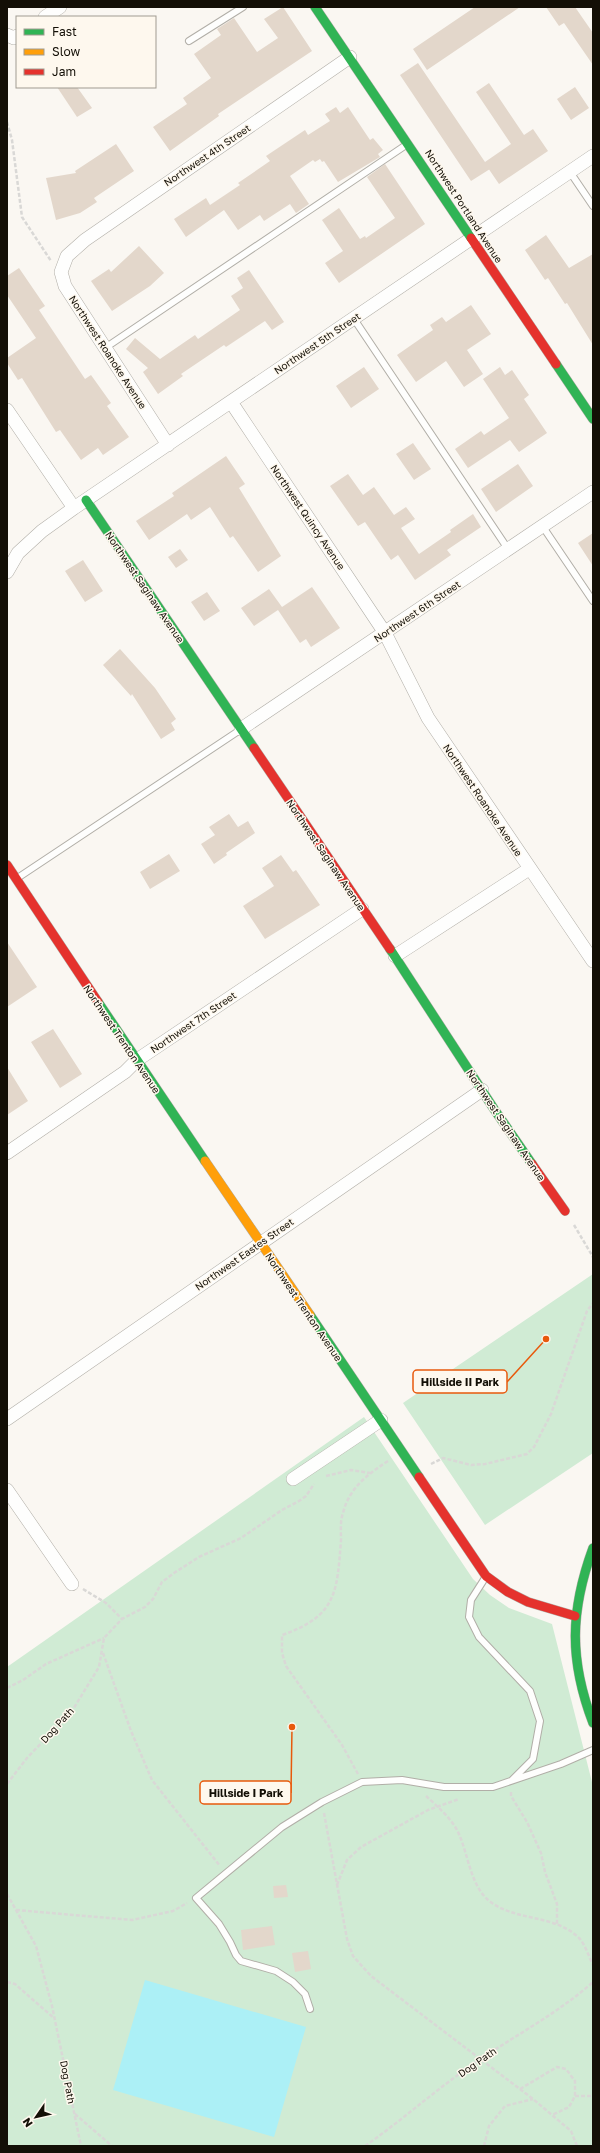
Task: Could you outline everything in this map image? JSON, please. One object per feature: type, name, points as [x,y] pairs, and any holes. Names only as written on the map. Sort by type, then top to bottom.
[{"type":"street","points":[[46,16],[60,7]]},
{"type":"street","name":"Northwest Portland Avenue","points":[[315,7],[409,143],[472,240],[593,419]]},
{"type":"street","name":"Northwest 4th Street","points":[[61,272],[67,256],[85,240],[350,58]]},
{"type":"street","name":"Northwest 5th Street","points":[[7,572],[18,553],[42,531],[74,508],[472,240],[593,156]]},
{"type":"street","name":"Northwest Roanoke Avenue","points":[[61,272],[65,286],[73,301],[168,445]]},
{"type":"street","name":"Northwest Quincy Avenue","points":[[231,402],[385,633]]},
{"type":"street","points":[[7,410],[74,508]]},
{"type":"street","name":"Northwest 6th Street","points":[[241,729],[593,492]]},
{"type":"street","name":"Northwest Saginaw Avenue","points":[[86,500],[395,956],[482,1090],[565,1211]]},
{"type":"street","name":"Northwest Roanoke Avenue","points":[[385,633],[428,718],[529,869],[593,961]]},
{"type":"street","name":"Northwest Trenton Avenue","points":[[7,865],[11,882],[137,1060],[486,1576],[505,1592],[533,1605],[575,1616]]},
{"type":"street","points":[[395,956],[529,869]]},
{"type":"street","name":"Northwest 7th Street","points":[[7,1153],[125,1072],[137,1060],[362,909]]},
{"type":"street","name":"Northwest Eastes Street","points":[[7,1419],[482,1090]]},
{"type":"street","points":[[292,1479],[380,1420]]},
{"type":"street","points":[[7,1490],[72,1584]]},
{"type":"street","points":[[593,1548],[582,1578],[575,1616],[574,1648],[588,1710],[593,1723]]},
{"type":"lane","points":[[189,41],[243,7]]},
{"type":"lane","points":[[105,348],[409,143]]},
{"type":"lane","points":[[570,172],[593,206]]},
{"type":"lane","points":[[354,319],[509,550]]},
{"type":"lane","points":[[543,527],[593,601]]},
{"type":"lane","points":[[11,882],[241,729]]},
{"type":"lane","points":[[486,1576],[471,1600],[469,1617],[479,1637],[530,1691],[540,1722],[533,1759],[511,1782]]},
{"type":"lane","points":[[310,2009],[305,1994],[293,1982],[276,1971],[241,1961],[219,1924],[196,1898],[282,1827],[322,1802],[362,1782],[402,1780],[451,1787],[493,1787],[561,1764],[593,1750]]},
{"type":"path","points":[[7,122],[12,140],[22,217],[43,251],[61,272]]},
{"type":"path","points":[[565,1211],[591,1251],[593,1257]]},
{"type":"path","points":[[417,1474],[443,1458],[471,1465],[485,1464],[527,1454],[534,1447],[551,1414],[587,1311],[593,1304]]},
{"type":"path","points":[[362,1782],[342,1745],[286,1666],[282,1653],[282,1635],[301,1628],[323,1611],[332,1600],[338,1572],[342,1513],[356,1486],[370,1473],[402,1452]]},
{"type":"path","points":[[323,1477],[339,1471],[351,1470],[370,1473]]},
{"type":"path","points":[[7,1688],[23,1680],[46,1664],[104,1638],[122,1619],[145,1606],[153,1599],[162,1582],[186,1564],[241,1538],[282,1510],[306,1496],[316,1482]]},
{"type":"path","points":[[72,1584],[92,1593],[122,1619]]},
{"type":"path","name":"Dog Path","points":[[7,1784],[27,1758],[72,1711],[100,1667],[104,1638]]},
{"type":"path","points":[[103,1653],[131,1731],[152,1780],[226,1873]]},
{"type":"path","points":[[412,1782],[438,1806],[458,1831],[467,1854],[471,1872],[485,1895],[492,1902],[510,1913],[557,1925],[580,1938],[593,1965]]},
{"type":"path","points":[[511,1782],[512,1796],[527,1822],[541,1853],[545,1872],[557,1904],[557,1925]]},
{"type":"path","points":[[336,1886],[347,1860],[362,1847],[428,1810],[465,1797]]},
{"type":"path","points":[[322,1802],[336,1886],[347,1939],[353,1956],[371,1976],[533,2099],[571,2131],[577,2146]]},
{"type":"path","name":"Dog Path","points":[[7,1894],[36,1946],[55,2019],[81,2146]]},
{"type":"path","points":[[16,1910],[132,1920],[173,1911],[196,1898]]},
{"type":"path","points":[[7,1982],[15,1984],[55,2019]]},
{"type":"path","name":"Dog Path","points":[[365,2146],[396,2125],[427,2098],[481,2059],[553,2012],[593,1982]]},
{"type":"path","points":[[520,2089],[557,2068],[566,2070],[575,2081],[575,2096],[569,2107],[552,2115]]},
{"type":"path","points":[[575,2096],[593,2096]]},
{"type":"path","points":[[484,2146],[489,2126],[505,2106],[533,2099]]},
{"type":"path","name":"Dog Path","points":[[75,2114],[104,2137],[112,2146]]},
{"type":"green space","points":[[593,1274],[593,1453],[485,1525],[403,1403]]},
{"type":"green space","points":[[364,1417],[473,1579],[490,1595],[509,1608],[552,1624],[593,1786],[593,2146],[7,2146],[7,1667]]},
{"type":"water","points":[[145,1980],[306,2027],[274,2137],[113,2090]]},
{"type":"building","points":[[283,7],[312,51],[218,114],[219,116],[170,151],[153,127],[187,104],[183,98],[211,78],[194,54],[221,35],[217,29],[234,18],[257,52],[278,38],[264,19]]},
{"type":"building","points":[[475,7],[520,7],[427,70],[413,49]]},
{"type":"building","points":[[546,7],[575,7],[593,33],[593,65],[564,23],[559,26]]},
{"type":"building","points":[[418,63],[485,162],[511,144],[476,92],[489,83],[524,135],[533,129],[548,151],[499,184],[489,170],[471,181],[400,75]]},
{"type":"building","points":[[575,87],[589,108],[571,120],[557,99]]},
{"type":"building","points":[[58,88],[78,88],[92,108],[77,117]]},
{"type":"building","points":[[336,107],[340,113],[348,107],[370,140],[373,138],[383,150],[378,154],[380,157],[338,182],[324,161],[322,162],[320,159],[315,162],[313,160],[290,176],[309,204],[296,213],[290,204],[264,221],[260,215],[238,230],[224,210],[186,237],[174,219],[206,198],[210,205],[240,185],[238,183],[270,161],[266,156],[305,130],[308,135],[330,121],[325,114]]},
{"type":"building","points":[[116,144],[134,171],[94,198],[97,202],[80,213],[56,220],[46,178],[76,173],[75,171]]},
{"type":"building","points":[[385,164],[425,224],[339,283],[325,263],[343,251],[322,220],[339,208],[360,239],[365,236],[366,238],[395,218],[367,177]]},
{"type":"building","points":[[546,235],[569,268],[593,254],[593,345],[567,303],[565,304],[548,278],[545,280],[525,250]]},
{"type":"building","points":[[139,246],[164,273],[150,286],[112,311],[91,281],[109,269],[111,272]]},
{"type":"building","points":[[19,268],[45,306],[39,310],[85,379],[91,375],[111,403],[107,406],[129,437],[103,455],[98,448],[81,460],[60,430],[56,432],[22,378],[18,380],[7,363],[7,358],[36,338],[7,295],[7,276]]},
{"type":"building","points":[[249,270],[284,322],[272,330],[265,321],[226,347],[224,345],[181,374],[183,376],[158,394],[143,372],[148,368],[126,349],[135,338],[160,359],[195,335],[198,339],[240,310],[231,296],[243,288],[237,278]]},
{"type":"building","points":[[471,305],[491,334],[467,350],[483,374],[464,387],[446,361],[416,382],[397,355],[433,330],[430,325],[442,317],[446,322]]},
{"type":"building","points":[[364,367],[379,389],[351,408],[336,386]]},
{"type":"building","points":[[500,367],[505,375],[512,370],[529,395],[524,399],[547,433],[519,452],[510,440],[468,468],[455,449],[481,431],[484,435],[509,418],[483,379]]},
{"type":"building","points":[[413,443],[431,469],[414,480],[396,454]]},
{"type":"building","points":[[226,456],[245,484],[239,488],[281,556],[258,572],[233,536],[230,538],[210,507],[191,520],[187,514],[149,540],[136,521],[174,496],[172,493]]},
{"type":"building","points":[[518,464],[533,486],[496,512],[481,489]]},
{"type":"building","points":[[348,474],[363,495],[374,487],[394,515],[406,507],[415,519],[401,528],[419,554],[451,532],[450,530],[473,514],[481,527],[447,550],[451,555],[415,580],[398,555],[391,560],[365,522],[358,526],[330,486]]},
{"type":"building","points":[[593,533],[593,566],[578,543]]},
{"type":"building","points":[[180,549],[188,560],[176,568],[168,557]]},
{"type":"building","points":[[83,560],[103,591],[85,602],[65,571]]},
{"type":"building","points":[[312,587],[340,628],[311,647],[306,639],[300,643],[278,610],[254,626],[241,608],[269,589],[282,607]]},
{"type":"building","points":[[207,592],[220,611],[204,621],[191,602]]},
{"type":"building","points":[[120,649],[155,688],[176,719],[171,723],[175,730],[161,739],[132,694],[131,696],[103,665]]},
{"type":"building","points":[[229,814],[238,827],[248,821],[255,833],[226,853],[227,855],[214,864],[201,844],[215,835],[209,827]]},
{"type":"building","points":[[169,854],[180,871],[150,889],[140,872]]},
{"type":"building","points":[[281,855],[293,872],[296,870],[320,905],[265,939],[243,906],[274,886],[262,868]]},
{"type":"building","points":[[7,942],[37,987],[7,1007]]},
{"type":"building","points":[[53,1029],[82,1074],[60,1088],[31,1042]]},
{"type":"building","points":[[7,1067],[28,1101],[7,1115]]},
{"type":"building","points":[[286,1885],[288,1897],[274,1898],[273,1886]]},
{"type":"building","points":[[272,1926],[275,1945],[243,1950],[241,1930]]},
{"type":"building","points":[[308,1951],[311,1969],[295,1972],[292,1953]]},
{"type":"traffic: fast","points":[[315,7],[471,238]]},
{"type":"traffic: fast","points":[[556,364],[593,419]]},
{"type":"traffic: fast","points":[[86,500],[254,748]]},
{"type":"traffic: fast","points":[[390,949],[494,1109],[532,1164]]},
{"type":"traffic: fast","points":[[98,1002],[205,1161]]},
{"type":"traffic: fast","points":[[310,1315],[419,1477]]},
{"type":"traffic: fast","points":[[593,1548],[585,1571],[580,1593],[575,1636],[576,1657],[580,1678],[585,1700],[593,1723]]},
{"type":"traffic: slow","points":[[205,1161],[310,1315]]},
{"type":"traffic: jam","points":[[471,238],[556,364]]},
{"type":"traffic: jam","points":[[254,748],[390,949]]},
{"type":"traffic: jam","points":[[7,865],[98,1002]]},
{"type":"traffic: jam","points":[[532,1164],[565,1211]]},
{"type":"traffic: jam","points":[[419,1477],[486,1576],[508,1592],[528,1602],[575,1616]]},
{"type":"place","name":"Hillside II Park","points":[[546,1339]]},
{"type":"place","name":"Hillside I Park","points":[[292,1727]]}]
